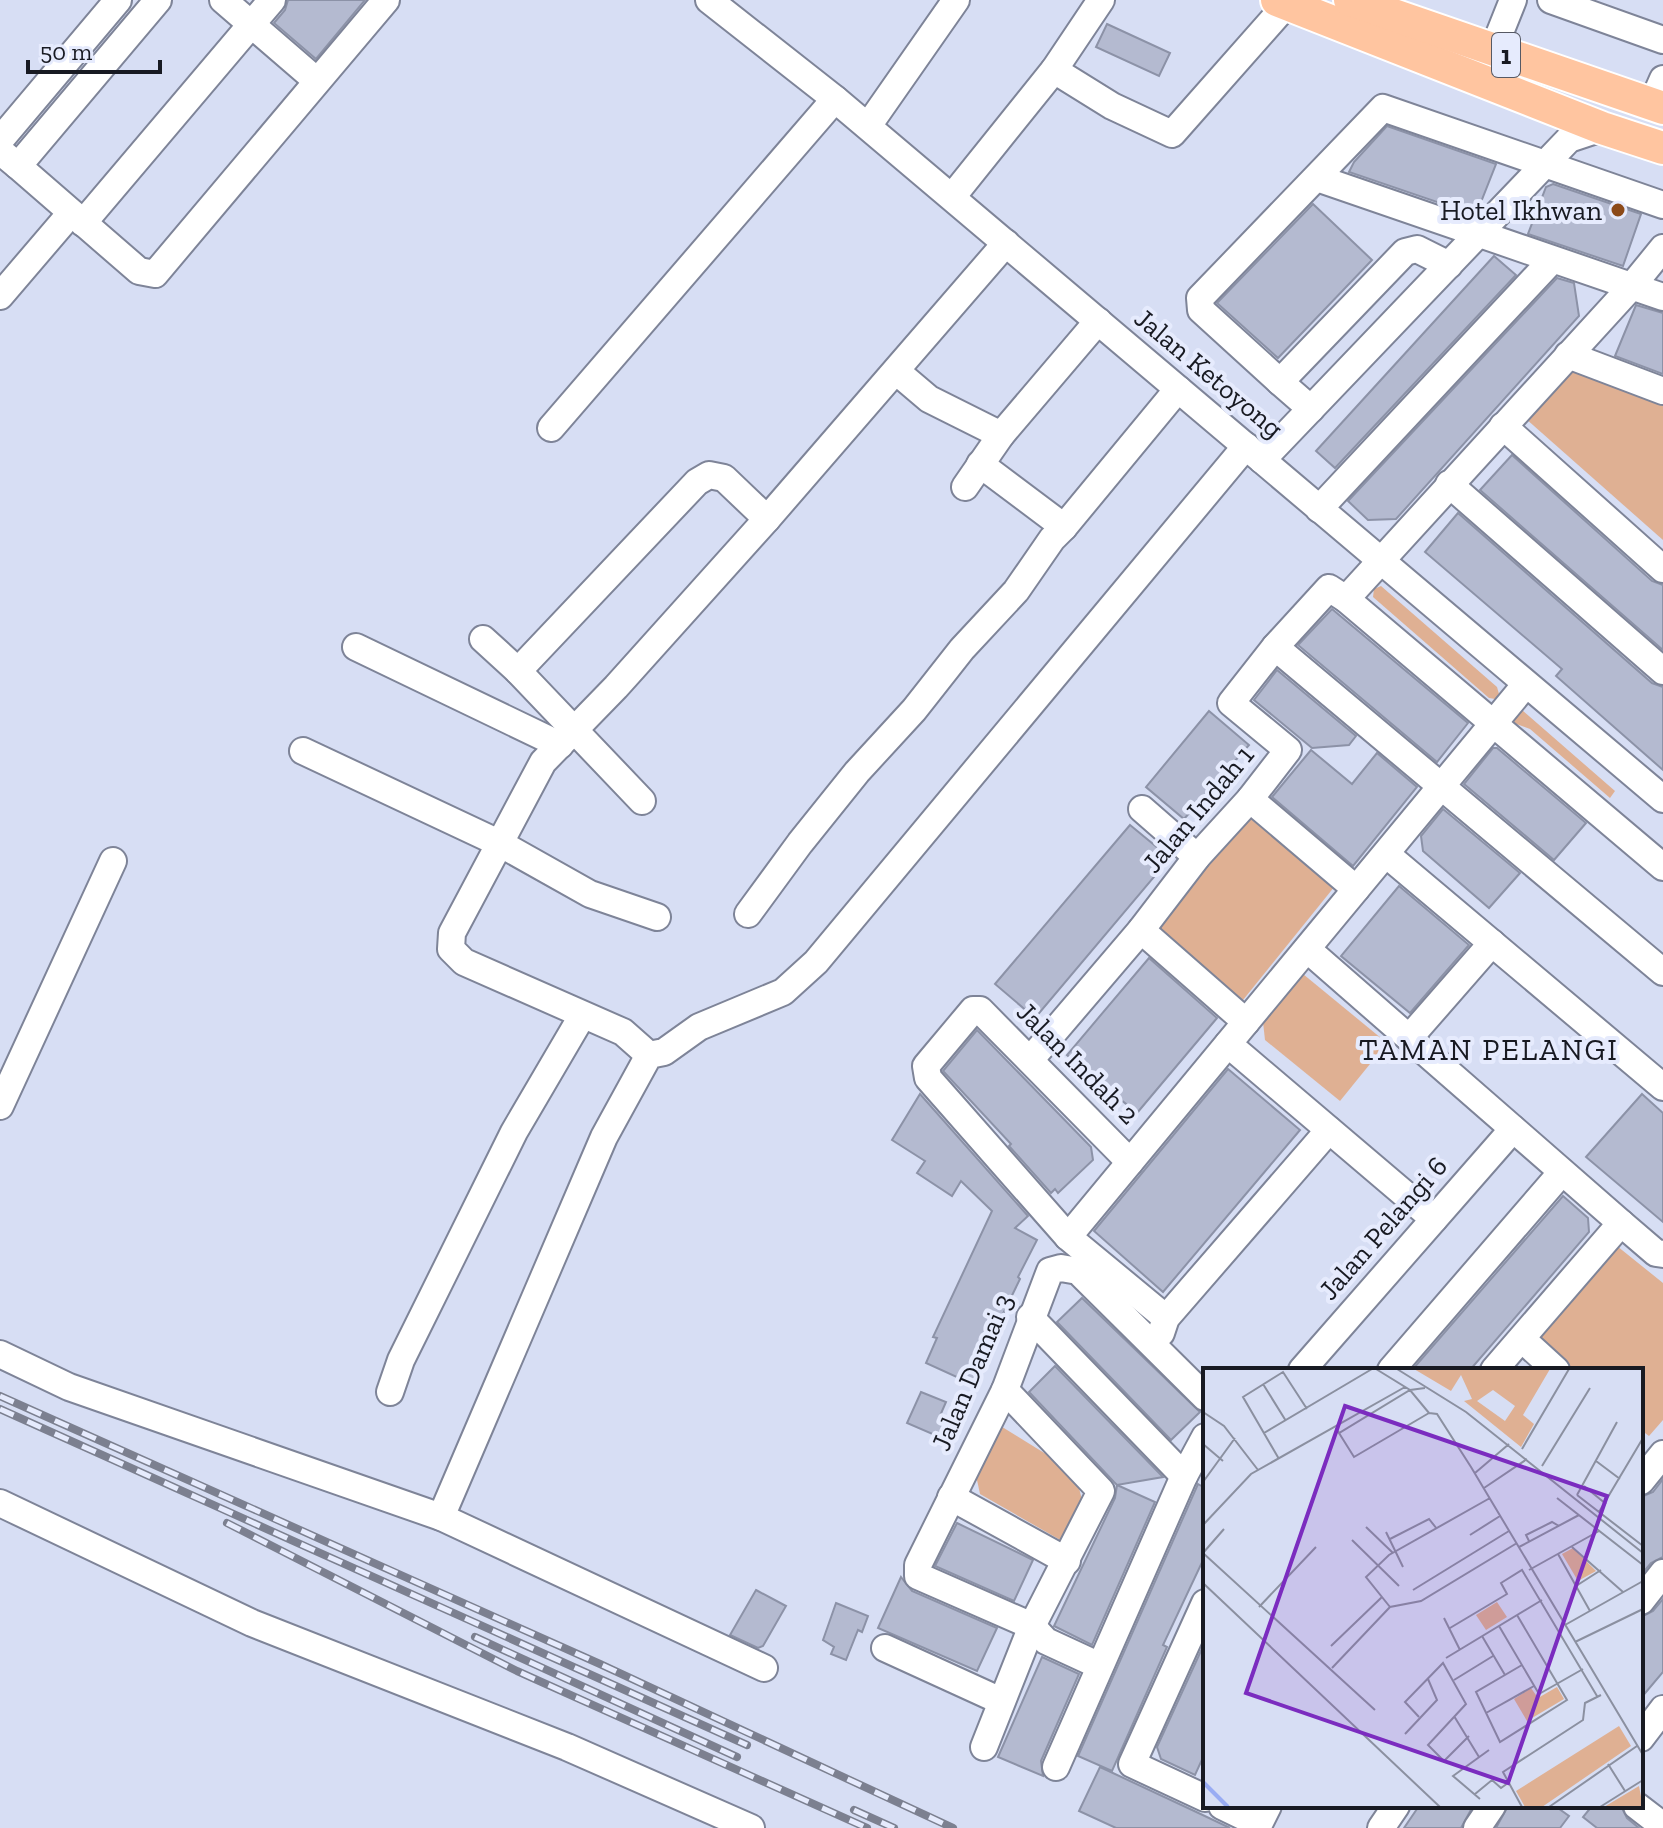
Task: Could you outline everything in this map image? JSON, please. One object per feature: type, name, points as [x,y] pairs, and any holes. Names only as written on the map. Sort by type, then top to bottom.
[{"type":"main road","name":"1","points":[[1350,0],[1493,50],[1659,97]]},
{"type":"main road","name":"1","points":[[1282,2],[1602,128],[1663,148]]},
{"type":"street","points":[[0,140],[118,0]]},
{"type":"street","points":[[158,0],[9,158],[139,271],[155,274],[386,0]]},
{"type":"street","points":[[223,0],[317,81]]},
{"type":"street","points":[[0,296],[77,218],[272,0]]},
{"type":"street","name":"Jalan Ketoyong","points":[[709,0],[868,126],[1663,799]]},
{"type":"street","points":[[868,126],[956,0]]},
{"type":"street","points":[[952,197],[1054,70],[1101,0]]},
{"type":"street","points":[[1493,50],[1513,0]]},
{"type":"street","points":[[1551,0],[1663,40]]},
{"type":"street","points":[[1054,70],[1112,106],[1172,134],[1282,2]]},
{"type":"street","points":[[551,428],[835,99]]},
{"type":"street","points":[[1546,164],[1556,134],[1550,106]]},
{"type":"street","points":[[1311,409],[1201,310],[1200,298],[1383,108],[1663,205]]},
{"type":"street","points":[[441,1517],[604,1137],[649,1055],[664,1052],[699,1027],[783,992],[816,962],[1254,453],[1311,409],[1569,139],[1602,128]]},
{"type":"street","points":[[1317,178],[1663,297]]},
{"type":"street","points":[[649,1055],[623,1032],[464,962],[451,949],[452,933],[543,762],[767,519],[1006,243]]},
{"type":"street","points":[[1663,248],[1632,286],[1346,599],[1663,867]]},
{"type":"street","points":[[1280,382],[1405,252],[1417,249],[1449,265]]},
{"type":"street","points":[[1319,509],[1552,260]]},
{"type":"street","points":[[965,487],[1001,435],[1098,321]]},
{"type":"street","points":[[1568,355],[1663,391]]},
{"type":"street","points":[[896,371],[929,399],[1001,435]]},
{"type":"street","points":[[748,914],[857,772],[1016,591],[1052,539],[1178,389]]},
{"type":"street","points":[[1503,426],[1663,569]]},
{"type":"street","points":[[980,464],[1064,527]]},
{"type":"street","points":[[518,671],[697,482],[709,475],[724,478],[767,519]]},
{"type":"street","points":[[1449,484],[1663,671]]},
{"type":"street","name":"Jalan Indah 1","points":[[1030,1060],[1288,750],[1231,703],[1275,647],[1329,588],[1346,599]]},
{"type":"street","points":[[483,639],[518,671],[568,738],[642,801]]},
{"type":"street","points":[[356,647],[568,738]]},
{"type":"street","points":[[1275,647],[1663,972]]},
{"type":"street","points":[[1166,1318],[1068,1237],[1526,684]]},
{"type":"street","points":[[303,751],[501,844],[590,894],[657,917]]},
{"type":"street","points":[[1250,799],[1356,889]]},
{"type":"street","points":[[1142,809],[1197,857]]},
{"type":"street","points":[[1386,854],[1663,1087]]},
{"type":"street","points":[[0,1106],[113,861]]},
{"type":"street","points":[[1141,930],[1246,1022]]},
{"type":"street","points":[[1409,1038],[1492,943]]},
{"type":"street","points":[[1307,949],[1656,1253],[1663,1254]]},
{"type":"street","name":"Jalan Indah 2","points":[[1068,1237],[925,1072],[926,1066],[973,1010],[980,1010],[1130,1162]]},
{"type":"street","points":[[390,1392],[401,1360],[514,1132],[582,1016]]},
{"type":"street","points":[[1228,1044],[1434,1219]]},
{"type":"street","name":"Jalan Pelangi 6","points":[[1304,1368],[1513,1129]]},
{"type":"street","points":[[1203,1395],[1156,1348],[1166,1318],[1329,1130]]},
{"type":"street","points":[[1393,1368],[1562,1172]]},
{"type":"street","points":[[1496,1368],[1621,1223]]},
{"type":"street","name":"Jalan Damai 3","points":[[1032,1626],[918,1576],[918,1565],[1005,1390],[1030,1317],[1050,1271],[1061,1268],[1078,1271],[1156,1348]]},
{"type":"street","points":[[1030,1317],[1184,1476]]},
{"type":"street","points":[[1522,1339],[1554,1368]]},
{"type":"street","points":[[0,1354],[69,1387],[441,1517],[764,1668]]},
{"type":"street","points":[[984,1747],[1032,1626],[1101,1491],[1005,1390]]},
{"type":"street","points":[[1056,1767],[1098,1665],[1203,1441]]},
{"type":"street","points":[[1643,1479],[1663,1454]]},
{"type":"street","points":[[951,1497],[1067,1561]]},
{"type":"street","points":[[0,1503],[252,1623],[567,1747],[751,1828]]},
{"type":"street","points":[[1643,1598],[1663,1573]]},
{"type":"street","points":[[1202,1790],[1132,1764],[1203,1607]]},
{"type":"street","points":[[1032,1626],[1046,1641],[1098,1665]]},
{"type":"street","points":[[885,1648],[1001,1701]]},
{"type":"street","points":[[1643,1735],[1663,1709]]},
{"type":"street","points":[[1226,1808],[1259,1824],[1267,1808]]},
{"type":"street","points":[[1381,1828],[1395,1808]]},
{"type":"street","points":[[1477,1828],[1491,1808]]},
{"type":"street","points":[[1640,1808],[1663,1826]]},
{"type":"shaded area","points":[[1574,364],[1663,398],[1663,540],[1525,418]]},
{"type":"shaded area","points":[[1381,586],[1497,687],[1499,694],[1495,699],[1489,698],[1373,597],[1374,589]]},
{"type":"shaded area","points":[[1522,710],[1615,791],[1610,798],[1530,729],[1511,722]]},
{"type":"shaded area","points":[[1247,816],[1335,886],[1243,1000],[1155,930]]},
{"type":"shaded area","points":[[1303,974],[1387,1043],[1340,1101],[1265,1040],[1263,1022]]},
{"type":"shaded area","points":[[1612,1242],[1663,1283],[1663,1420],[1649,1436],[1643,1432],[1643,1368],[1567,1368],[1532,1338]]},
{"type":"shaded area","points":[[999,1425],[1075,1472],[1083,1504],[1062,1541],[980,1494],[974,1466]]},
{"type":"building","points":[[288,0],[365,0],[316,59],[274,23],[285,10]]},
{"type":"building","points":[[1107,24],[1170,53],[1159,76],[1096,47]]},
{"type":"building","points":[[1387,126],[1496,164],[1479,207],[1469,213],[1349,172],[1354,162]]},
{"type":"building","points":[[1553,184],[1641,214],[1623,266],[1528,234],[1546,187]]},
{"type":"building","points":[[1313,204],[1372,260],[1278,358],[1217,303]]},
{"type":"building","points":[[1494,256],[1516,275],[1335,468],[1316,451]]},
{"type":"building","points":[[1557,278],[1574,283],[1579,316],[1396,519],[1368,520],[1348,501]]},
{"type":"building","points":[[1636,305],[1663,313],[1663,374],[1615,356]]},
{"type":"building","points":[[1512,455],[1652,581],[1663,585],[1663,650],[1480,490]]},
{"type":"building","points":[[1458,513],[1652,683],[1663,687],[1663,770],[1556,676],[1562,669],[1425,552]]},
{"type":"building","points":[[1332,609],[1468,723],[1437,762],[1298,645]]},
{"type":"building","points":[[1277,670],[1356,736],[1349,745],[1312,748],[1254,700]]},
{"type":"building","points":[[1209,711],[1249,745],[1184,819],[1146,787]]},
{"type":"building","points":[[1493,748],[1497,748],[1586,823],[1554,860],[1464,784]]},
{"type":"building","points":[[1311,750],[1352,784],[1377,753],[1417,787],[1353,866],[1272,797]]},
{"type":"building","points":[[1443,809],[1520,873],[1489,908],[1423,851],[1421,836]]},
{"type":"building","points":[[1130,825],[1170,858],[1035,1018],[995,984]]},
{"type":"building","points":[[1399,886],[1469,945],[1410,1013],[1341,956]]},
{"type":"building","points":[[1149,958],[1217,1018],[1137,1113],[1067,1055]]},
{"type":"building","points":[[977,1030],[1091,1147],[1093,1160],[1058,1193],[1055,1189],[1051,1193],[1009,1146],[1011,1144],[943,1071]]},
{"type":"building","points":[[1228,1069],[1300,1130],[1163,1292],[1094,1231]]},
{"type":"building","points":[[920,1094],[1028,1216],[1015,1228],[1037,1240],[1002,1316],[1005,1318],[972,1384],[926,1363],[937,1338],[933,1337],[992,1211],[961,1181],[952,1196],[917,1173],[925,1161],[892,1140]]},
{"type":"building","points":[[1642,1094],[1663,1113],[1663,1222],[1586,1157]]},
{"type":"building","points":[[1563,1196],[1588,1218],[1589,1232],[1472,1368],[1414,1368]]},
{"type":"building","points":[[1082,1298],[1200,1412],[1171,1440],[1057,1322]]},
{"type":"building","points":[[1055,1366],[1163,1477],[1117,1485],[1114,1482],[1029,1392]]},
{"type":"building","points":[[921,1392],[946,1402],[939,1418],[951,1423],[944,1439],[907,1423]]},
{"type":"building","points":[[1663,1479],[1663,1557],[1651,1563],[1643,1573],[1643,1496],[1653,1492]]},
{"type":"building","points":[[1198,1484],[1203,1487],[1203,1560],[1163,1645],[1167,1647],[1112,1771],[1078,1756]]},
{"type":"building","points":[[1117,1485],[1155,1502],[1092,1645],[1054,1626],[1115,1498]]},
{"type":"building","points":[[957,1523],[1033,1560],[1014,1601],[935,1566]]},
{"type":"building","points":[[901,1577],[912,1591],[997,1628],[977,1671],[878,1628]]},
{"type":"building","points":[[756,1590],[786,1606],[763,1646],[758,1648],[730,1635]]},
{"type":"building","points":[[1663,1599],[1663,1672],[1643,1696],[1643,1616],[1653,1611]]},
{"type":"building","points":[[836,1603],[868,1616],[862,1632],[858,1630],[846,1660],[831,1654],[834,1647],[823,1640]]},
{"type":"building","points":[[1203,1646],[1203,1757],[1195,1775],[1161,1759],[1157,1747]]},
{"type":"building","points":[[1042,1657],[1079,1674],[1041,1761],[1043,1776],[998,1757]]},
{"type":"building","points":[[1100,1767],[1230,1828],[1116,1828],[1079,1811]]},
{"type":"building","points":[[1418,1808],[1472,1808],[1461,1828],[1404,1828]]},
{"type":"building","points":[[1507,1808],[1558,1808],[1569,1816],[1560,1828],[1496,1828]]},
{"type":"building","points":[[1590,1808],[1622,1808],[1627,1818],[1639,1828],[1597,1828],[1583,1817]]},
{"type":"railway","points":[[0,1396],[600,1664],[953,1828]]},
{"type":"railway","points":[[0,1409],[747,1745]]},
{"type":"railway","points":[[227,1523],[517,1671],[867,1828]]},
{"type":"railway","points":[[475,1637],[737,1757]]},
{"type":"railway","points":[[854,1810],[894,1828]]},
{"type":"place","name":"Hotel Ikhwan","points":[[1618,210]]},
{"type":"district","name":"TAMAN PELANGI","points":[[1489,1050]]}]
